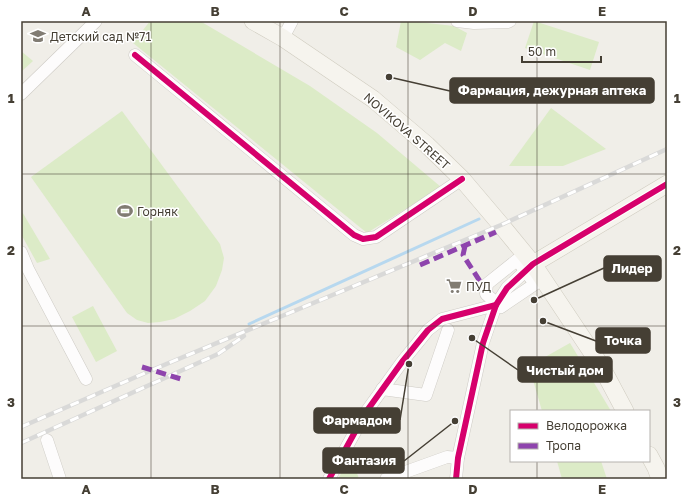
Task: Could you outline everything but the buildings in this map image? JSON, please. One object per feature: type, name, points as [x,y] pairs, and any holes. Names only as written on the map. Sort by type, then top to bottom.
[{"type":"main road","name":"NOVIKOVA STREET","points":[[253,21],[283,38],[373,99],[427,145],[462,179],[501,225],[529,268],[601,366],[624,410]]},
{"type":"main road","points":[[529,268],[667,184]]},
{"type":"main road","points":[[650,457],[660,479]]},
{"type":"street","points":[[21,94],[96,21]]},
{"type":"street","points":[[283,38],[292,21]]},
{"type":"street","points":[[456,21],[474,23],[510,21]]},
{"type":"street","points":[[135,55],[354,235],[363,239],[376,237],[462,179]]},
{"type":"street","points":[[21,252],[28,269],[86,379]]},
{"type":"street","points":[[456,479],[458,458],[482,343],[496,304],[508,288],[529,268],[517,260],[487,284],[486,294],[496,304]]},
{"type":"street","points":[[329,479],[366,412],[402,362],[428,330],[442,319],[496,304]]},
{"type":"street","points":[[382,389],[426,395],[448,330]]},
{"type":"street","points":[[47,440],[60,479]]},
{"type":"street","points":[[386,479],[446,457],[458,458]]},
{"type":"green space","points":[[150,21],[200,21],[310,86],[377,133],[441,187],[367,233],[133,43]]},
{"type":"green space","points":[[401,21],[454,26],[467,33],[461,51],[445,43],[420,60],[396,47]]},
{"type":"green space","points":[[534,21],[599,42],[590,70],[525,48]]},
{"type":"green space","points":[[21,51],[33,61],[21,72]]},
{"type":"green space","points":[[551,108],[606,149],[563,166],[509,166]]},
{"type":"green space","name":"Горняк","points":[[122,111],[220,244],[224,258],[222,270],[216,286],[205,301],[174,319],[148,323],[137,320],[127,313],[31,177]]},
{"type":"green space","points":[[21,210],[50,259],[37,263],[21,234]]},
{"type":"green space","points":[[93,306],[117,351],[96,362],[72,317]]},
{"type":"green space","points":[[570,343],[610,410],[542,410],[529,366]]},
{"type":"green space","points":[[351,455],[359,479],[338,479]]},
{"type":"green space","points":[[557,462],[601,462],[607,479],[562,479]]},
{"type":"waterway","points":[[249,324],[479,219]]},
{"type":"railway","points":[[21,427],[152,370],[501,225],[667,149]]},
{"type":"railway","points":[[21,443],[218,354],[244,336]]},
{"type":"marked path","points":[[420,265],[496,232]]},
{"type":"marked path","points":[[465,246],[463,255],[483,286]]},
{"type":"marked path","points":[[142,367],[181,379]]},
{"type":"cycle path","points":[[135,55],[354,235],[363,239],[376,237],[462,179]]},
{"type":"cycle path","points":[[456,479],[458,458],[483,343],[496,305],[507,288],[533,264],[667,184]]},
{"type":"cycle path","points":[[329,479],[366,412],[402,362],[428,330],[442,319],[496,305]]},
{"type":"place","name":"Детский сад №71","points":[[38,36]]},
{"type":"place","name":"Фармация, дежурная аптека","points":[[389,77]]},
{"type":"place","name":"Горняк","points":[[125,211]]},
{"type":"place","name":"ПУД","points":[[454,286]]},
{"type":"place","name":"Лидер","points":[[534,300]]},
{"type":"place","name":"Точка","points":[[543,321]]},
{"type":"place","name":"Чистый дом","points":[[472,338]]},
{"type":"place","name":"Фармадом","points":[[409,364]]},
{"type":"place","name":"Фантазия","points":[[455,421]]}]
